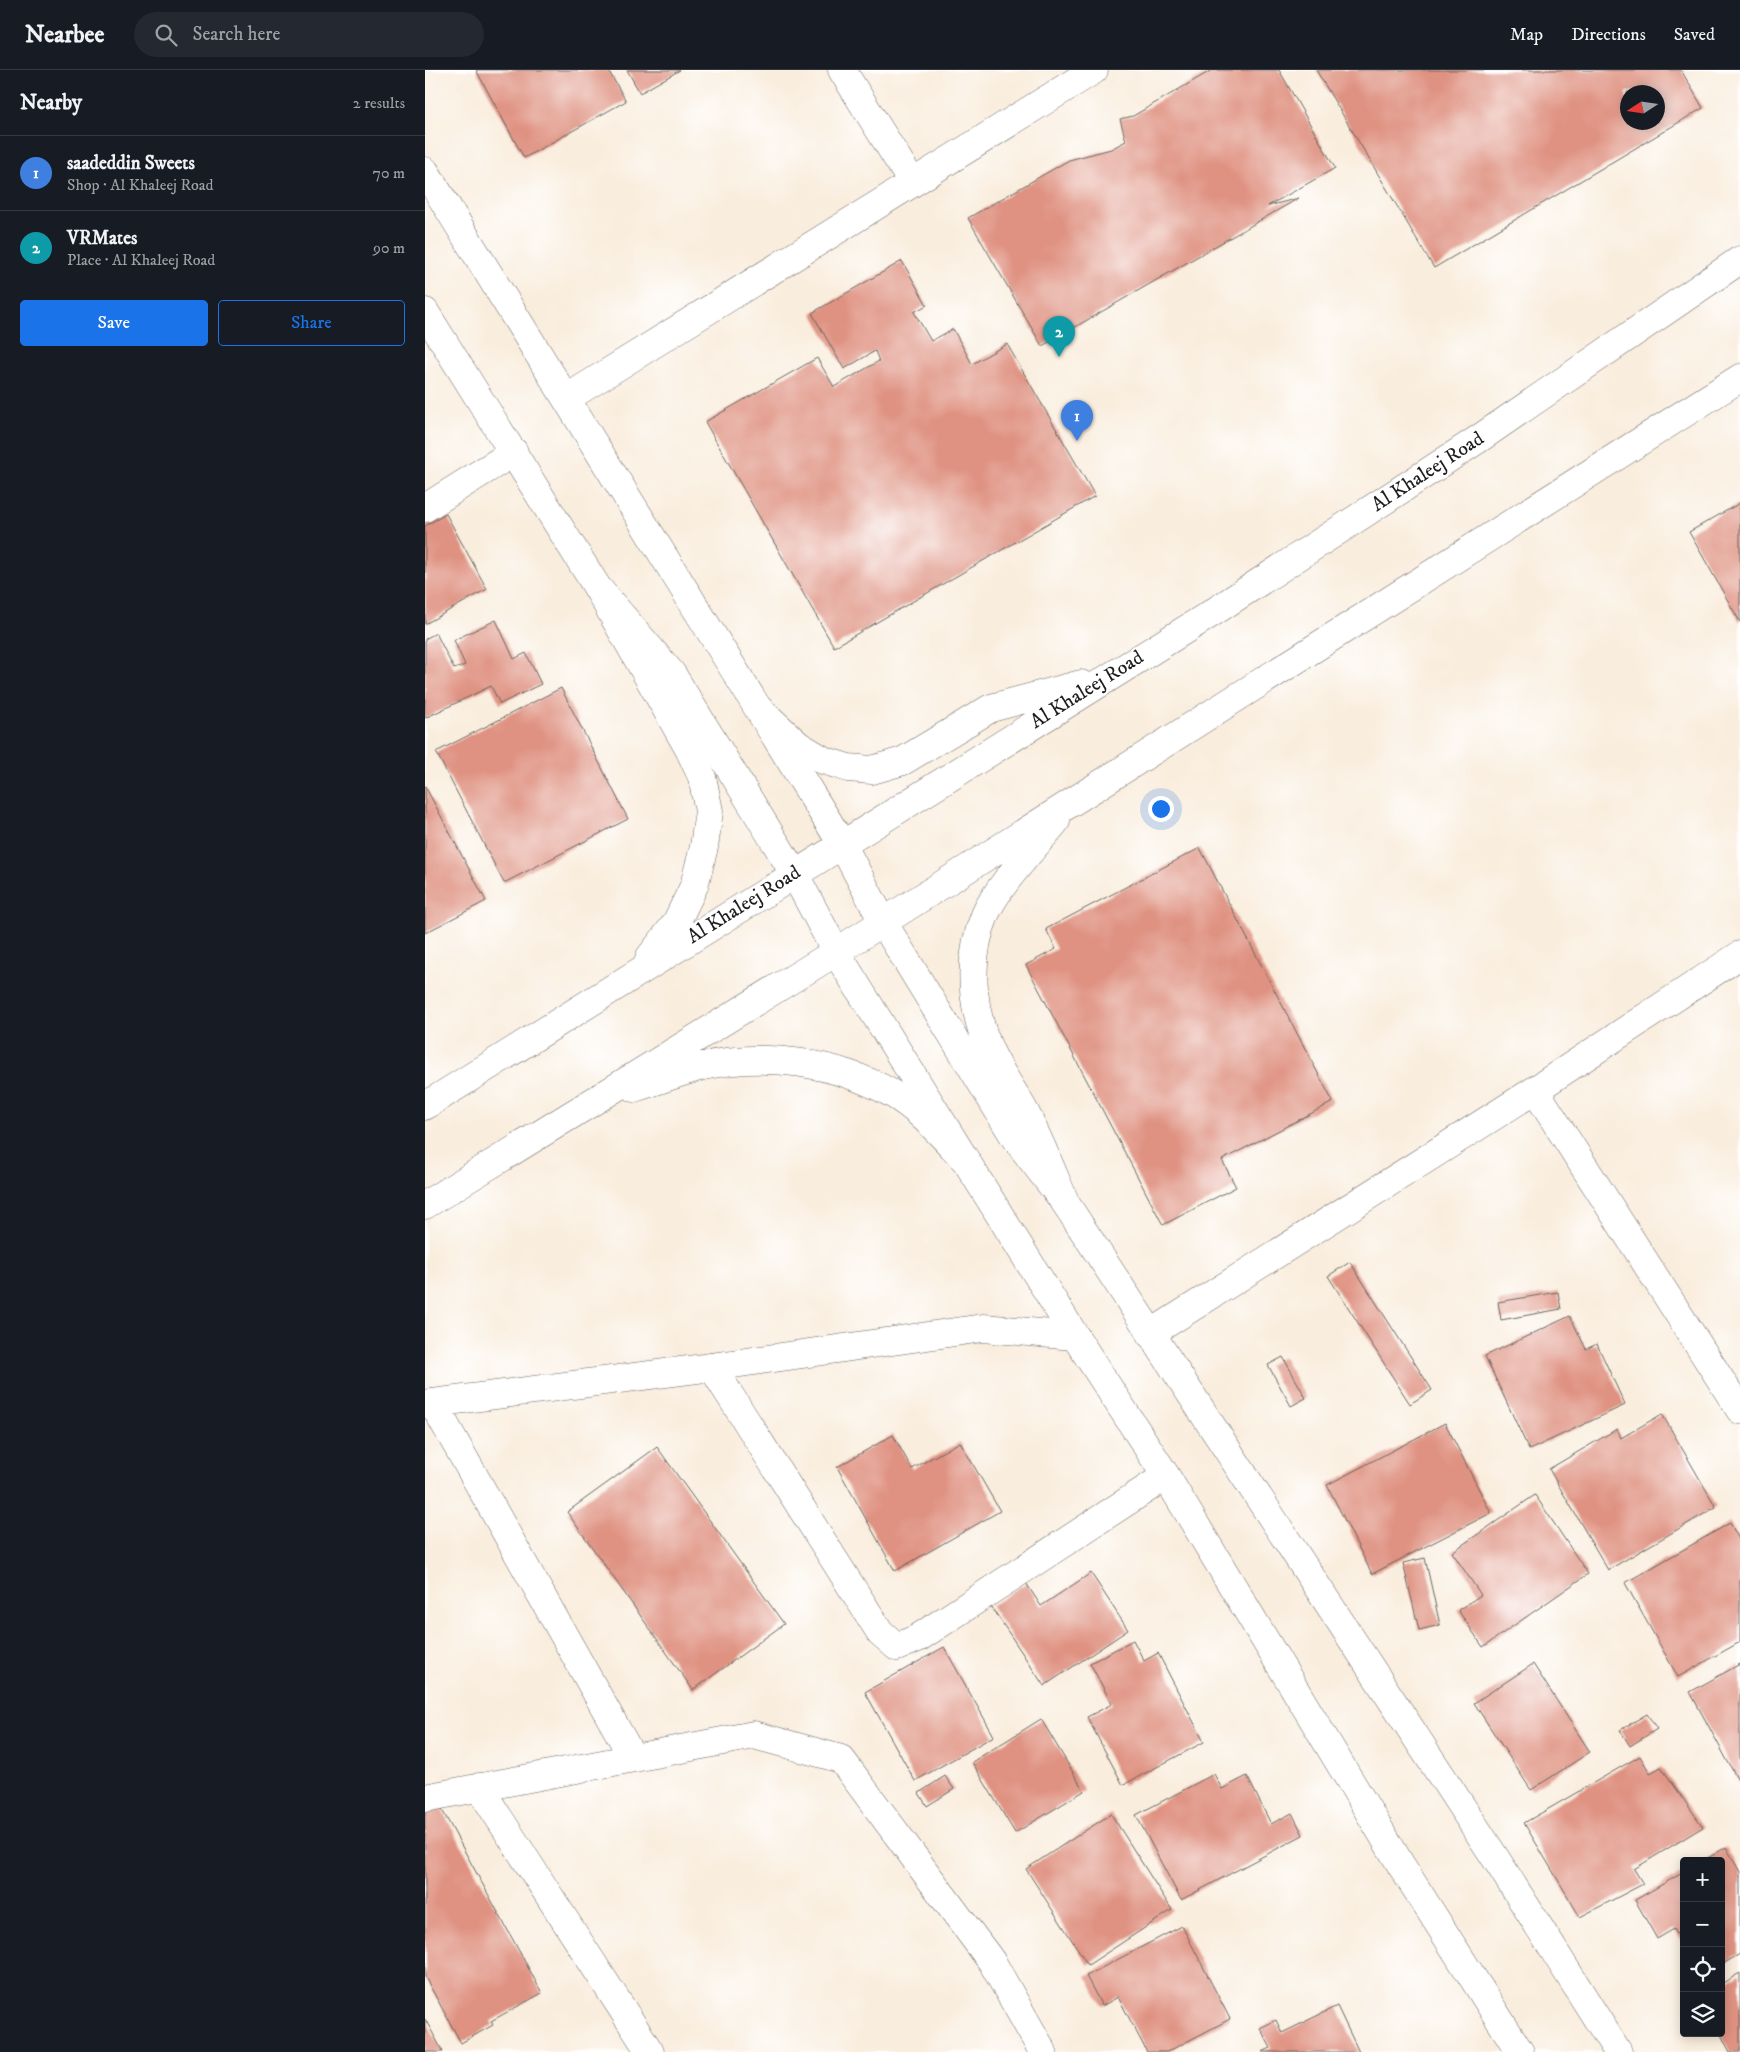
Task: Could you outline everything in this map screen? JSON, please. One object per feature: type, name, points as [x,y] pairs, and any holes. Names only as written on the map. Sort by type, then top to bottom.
[{"type":"street","points":[[841,70],[912,182]]},
{"type":"street","points":[[567,398],[1094,70]]},
{"type":"street","points":[[425,171],[842,844],[883,922],[1015,1138],[1066,1204],[1493,1854],[1618,2052]]},
{"type":"street","name":"Al Khaleej Road","points":[[425,1106],[1211,613],[1480,438],[1736,261]]},
{"type":"street","points":[[425,312],[597,587],[689,749],[702,777],[709,811],[704,847],[694,886],[676,923],[638,972]]},
{"type":"street","points":[[425,1205],[836,952],[1740,378]]},
{"type":"street","points":[[425,508],[514,452]]},
{"type":"street","points":[[597,587],[672,674],[794,873],[836,952],[1075,1336],[1166,1476],[1401,1865],[1520,2052]]},
{"type":"street","points":[[758,708],[798,745],[823,760],[848,768],[872,770],[903,761],[991,708],[1109,677]]},
{"type":"street","points":[[1066,1204],[1029,1120],[990,1052],[978,1018],[973,976],[976,945],[985,914],[1005,884],[1073,801]]},
{"type":"street","points":[[1150,1334],[1535,1090],[1740,955]]},
{"type":"street","points":[[597,1099],[704,1066],[757,1059],[806,1063],[849,1074],[892,1094],[927,1120],[967,1162]]},
{"type":"street","points":[[1535,1090],[1740,1410]]},
{"type":"street","points":[[633,1758],[429,1404],[712,1367],[983,1328],[1075,1336]]},
{"type":"street","points":[[712,1367],[880,1632],[897,1647],[917,1638],[1166,1476]]},
{"type":"street","points":[[425,1798],[754,1735],[841,1759],[992,1962],[1043,2052]]},
{"type":"street","points":[[479,1787],[650,2052]]},
{"type":"building","points":[[476,70],[608,70],[626,101],[524,158]]},
{"type":"building","points":[[627,70],[680,70],[640,93]]},
{"type":"building","points":[[1212,70],[1279,70],[1335,168],[1268,206],[1299,198],[1042,346],[968,218],[1069,160],[1111,149],[1126,141],[1120,119],[1133,116]]},
{"type":"building","points":[[1316,70],[1681,70],[1703,108],[1434,268]]},
{"type":"building","points":[[902,261],[927,305],[914,312],[931,341],[953,329],[972,364],[1007,344],[1095,496],[834,647],[705,422],[817,358],[834,387],[879,361],[875,351],[844,369],[812,313]]},
{"type":"building","points":[[1740,503],[1740,622],[1689,532]]},
{"type":"building","points":[[446,514],[487,589],[425,624],[425,526]]},
{"type":"building","points":[[496,620],[514,659],[526,653],[541,684],[500,704],[491,686],[425,718],[425,639],[436,633],[454,669],[465,665],[454,640]]},
{"type":"building","points":[[561,688],[628,819],[504,883],[436,752]]},
{"type":"building","points":[[425,786],[486,901],[425,933]]},
{"type":"building","points":[[1200,848],[1333,1102],[1222,1160],[1236,1187],[1163,1225],[1026,965],[1056,949],[1046,929]]},
{"type":"building","points":[[1350,1262],[1432,1390],[1410,1404],[1328,1276]]},
{"type":"building","points":[[1558,1292],[1561,1309],[1501,1320],[1498,1302]]},
{"type":"building","points":[[1570,1316],[1586,1349],[1597,1344],[1625,1405],[1529,1450],[1485,1356]]},
{"type":"building","points":[[1283,1357],[1306,1398],[1291,1406],[1268,1365]]},
{"type":"building","points":[[1662,1414],[1716,1507],[1608,1570],[1549,1469],[1617,1429],[1621,1438]]},
{"type":"building","points":[[1445,1423],[1491,1513],[1372,1574],[1327,1485]]},
{"type":"building","points":[[893,1435],[912,1469],[960,1442],[1000,1511],[895,1571],[837,1467]]},
{"type":"building","points":[[657,1447],[784,1624],[693,1690],[567,1512]]},
{"type":"building","points":[[1535,1495],[1588,1574],[1483,1647],[1458,1610],[1481,1595],[1452,1552]]},
{"type":"building","points":[[1730,1523],[1740,1541],[1740,1642],[1678,1677],[1625,1583]]},
{"type":"building","points":[[1425,1558],[1440,1625],[1419,1630],[1403,1563]]},
{"type":"building","points":[[1091,1573],[1128,1630],[1044,1686],[991,1606],[1026,1583],[1041,1606]]},
{"type":"building","points":[[1133,1640],[1144,1661],[1158,1653],[1204,1742],[1123,1785],[1087,1717],[1112,1704],[1090,1663]]},
{"type":"building","points":[[944,1647],[994,1736],[915,1781],[865,1692]]},
{"type":"building","points":[[1533,1664],[1590,1752],[1531,1790],[1474,1703]]},
{"type":"building","points":[[1740,1664],[1740,1784],[1690,1692]]},
{"type":"building","points":[[1647,1714],[1657,1729],[1630,1746],[1620,1730]]},
{"type":"building","points":[[1041,1719],[1084,1791],[1015,1833],[972,1762]]},
{"type":"building","points":[[1640,1756],[1650,1773],[1661,1767],[1703,1827],[1634,1869],[1643,1884],[1580,1917],[1524,1823]]},
{"type":"building","points":[[1214,1774],[1222,1789],[1247,1776],[1271,1824],[1292,1813],[1303,1835],[1181,1900],[1136,1815]]},
{"type":"building","points":[[945,1776],[954,1789],[927,1806],[919,1793]]},
{"type":"building","points":[[435,1797],[542,1993],[491,2021],[493,2025],[461,2043],[425,1977],[425,1802]]},
{"type":"building","points":[[1111,1814],[1172,1910],[1088,1965],[1026,1869]]},
{"type":"building","points":[[1726,1847],[1740,1872],[1740,1954],[1725,1963],[1725,1857],[1710,1857]]},
{"type":"building","points":[[1680,1874],[1680,1939],[1674,1929],[1657,1939],[1635,1900]]},
{"type":"building","points":[[1182,1926],[1230,2019],[1167,2052],[1147,2052],[1118,1997],[1102,2006],[1086,1976]]},
{"type":"building","points":[[1740,1973],[1740,2052],[1730,2052],[1722,2037],[1725,2037],[1725,1982]]},
{"type":"building","points":[[1337,2006],[1359,2052],[1262,2052],[1271,2048],[1260,2028],[1276,2020],[1282,2033]]},
{"type":"building","points":[[425,2019],[443,2052],[425,2052]]},
{"type":"place","name":"VRMates","points":[[1059,357]]},
{"type":"place","name":"saadeddin Sweets","points":[[1077,441]]}]
